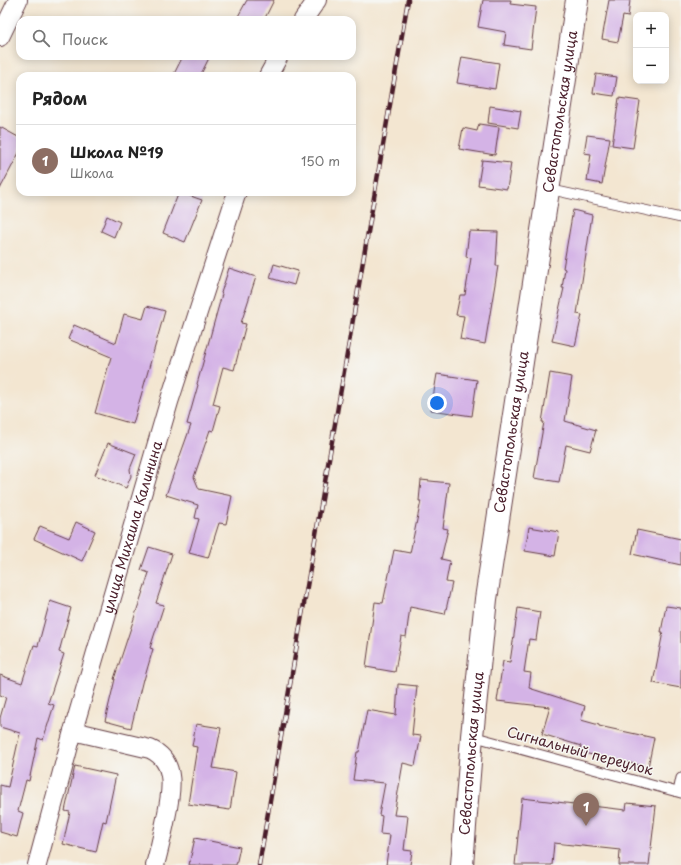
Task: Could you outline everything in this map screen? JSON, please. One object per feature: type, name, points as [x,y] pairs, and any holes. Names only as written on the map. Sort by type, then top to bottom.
[{"type":"street","points":[[0,37],[18,0]]},
{"type":"street","points":[[306,16],[317,0]]},
{"type":"street","name":"Севастопольская улица","points":[[462,865],[472,736],[486,599],[577,0]]},
{"type":"street","points":[[270,72],[277,60]]},
{"type":"street","name":"улица Михаила Калинина","points":[[37,865],[73,731],[168,402],[236,196]]},
{"type":"street","points":[[73,731],[150,749],[157,752],[164,759],[171,778],[171,795],[155,865]]},
{"type":"lane","points":[[548,189],[681,218]]},
{"type":"lane","name":"Сигнальный переулок","points":[[472,736],[680,793]]},
{"type":"lane","points":[[680,793],[681,778]]},
{"type":"building","points":[[247,0],[274,0],[266,16],[238,16]]},
{"type":"building","points":[[483,0],[511,0],[510,4],[536,7],[531,49],[504,45],[506,32],[478,27]]},
{"type":"building","points":[[609,0],[630,0],[628,17],[623,16],[618,42],[602,39]]},
{"type":"building","points":[[462,57],[499,63],[495,89],[457,83]]},
{"type":"building","points":[[181,60],[208,60],[202,72],[175,72]]},
{"type":"building","points":[[596,74],[617,77],[614,96],[593,93]]},
{"type":"building","points":[[619,98],[640,101],[633,148],[612,145]]},
{"type":"building","points":[[490,106],[521,111],[518,128],[488,123]]},
{"type":"building","points":[[479,124],[499,127],[495,155],[459,149],[463,128],[477,131]]},
{"type":"building","points":[[0,127],[16,136],[16,159],[0,189]]},
{"type":"building","points":[[587,135],[610,138],[602,184],[587,181],[591,154],[584,153]]},
{"type":"building","points":[[482,160],[511,163],[507,189],[478,185]]},
{"type":"building","points":[[177,196],[190,196],[202,200],[185,242],[163,233]]},
{"type":"building","points":[[573,210],[592,215],[577,314],[582,315],[575,346],[552,341],[564,288],[562,288],[565,269],[563,268]]},
{"type":"building","points":[[107,216],[120,222],[114,237],[101,231]]},
{"type":"building","points":[[469,231],[498,232],[496,266],[498,266],[485,344],[460,339],[464,316],[456,315],[460,295],[465,295],[471,258],[466,257]]},
{"type":"building","points":[[274,264],[298,271],[294,285],[270,278]]},
{"type":"building","points":[[229,268],[256,277],[241,323],[246,324],[234,370],[223,367],[213,404],[220,406],[213,431],[210,430],[194,477],[199,489],[232,496],[226,524],[219,523],[208,558],[189,553],[199,519],[195,518],[198,505],[166,495],[191,425],[187,424],[222,294],[221,293]]},
{"type":"building","points":[[147,306],[165,311],[133,424],[95,413],[111,357],[68,339],[74,325],[116,343],[124,314],[143,319]]},
{"type":"building","points":[[550,373],[572,377],[565,421],[596,430],[590,451],[566,445],[559,482],[534,478],[544,422],[542,422]]},
{"type":"building","points":[[437,374],[477,380],[472,416],[431,410]]},
{"type":"building","points":[[108,443],[136,454],[130,469],[131,476],[126,488],[95,475]]},
{"type":"building","points":[[421,480],[449,483],[443,528],[448,529],[441,559],[450,561],[446,582],[452,583],[445,614],[410,607],[406,637],[401,636],[395,672],[366,667],[375,602],[383,603],[394,550],[410,553],[421,501],[419,501]]},
{"type":"building","points":[[76,522],[95,531],[82,561],[34,539],[40,526],[69,538]]},
{"type":"building","points":[[529,527],[559,532],[555,556],[525,551]]},
{"type":"building","points":[[637,530],[681,539],[681,565],[632,554]]},
{"type":"building","points":[[149,547],[172,554],[156,603],[164,605],[150,648],[153,649],[144,680],[143,679],[131,728],[105,721],[114,679],[149,573],[141,570]]},
{"type":"building","points":[[50,601],[71,608],[59,652],[64,654],[48,703],[54,705],[43,740],[38,738],[29,781],[26,780],[18,811],[23,813],[17,837],[0,832],[0,785],[8,787],[20,733],[0,727],[0,718],[6,697],[0,695],[0,675],[22,683],[34,645],[38,646]]},
{"type":"building","points":[[666,606],[681,608],[681,688],[653,683],[663,632],[661,632]]},
{"type":"building","points":[[518,608],[540,612],[536,640],[529,639],[524,672],[531,673],[529,688],[585,706],[581,720],[599,726],[654,738],[648,767],[579,752],[581,746],[542,734],[550,707],[497,701],[503,661],[510,662]]},
{"type":"building","points":[[398,684],[417,686],[412,735],[421,736],[415,766],[403,763],[394,815],[408,816],[404,850],[412,851],[410,865],[386,865],[390,835],[380,834],[382,816],[379,815],[385,783],[353,780],[357,752],[359,752],[367,710],[396,715]]},
{"type":"building","points":[[196,724],[221,728],[213,768],[236,772],[230,810],[188,804],[197,747],[192,746]]},
{"type":"building","points":[[75,766],[116,775],[106,822],[103,821],[96,852],[63,844],[70,812],[65,811]]},
{"type":"building","points":[[522,798],[626,810],[627,803],[656,806],[649,865],[619,865],[620,850],[554,843],[552,865],[515,865]]},
{"type":"building","points":[[195,838],[240,847],[236,865],[189,865]]},
{"type":"railway","points":[[259,865],[408,0]]},
{"type":"place","name":"Школа №19","points":[[586,826]]}]
